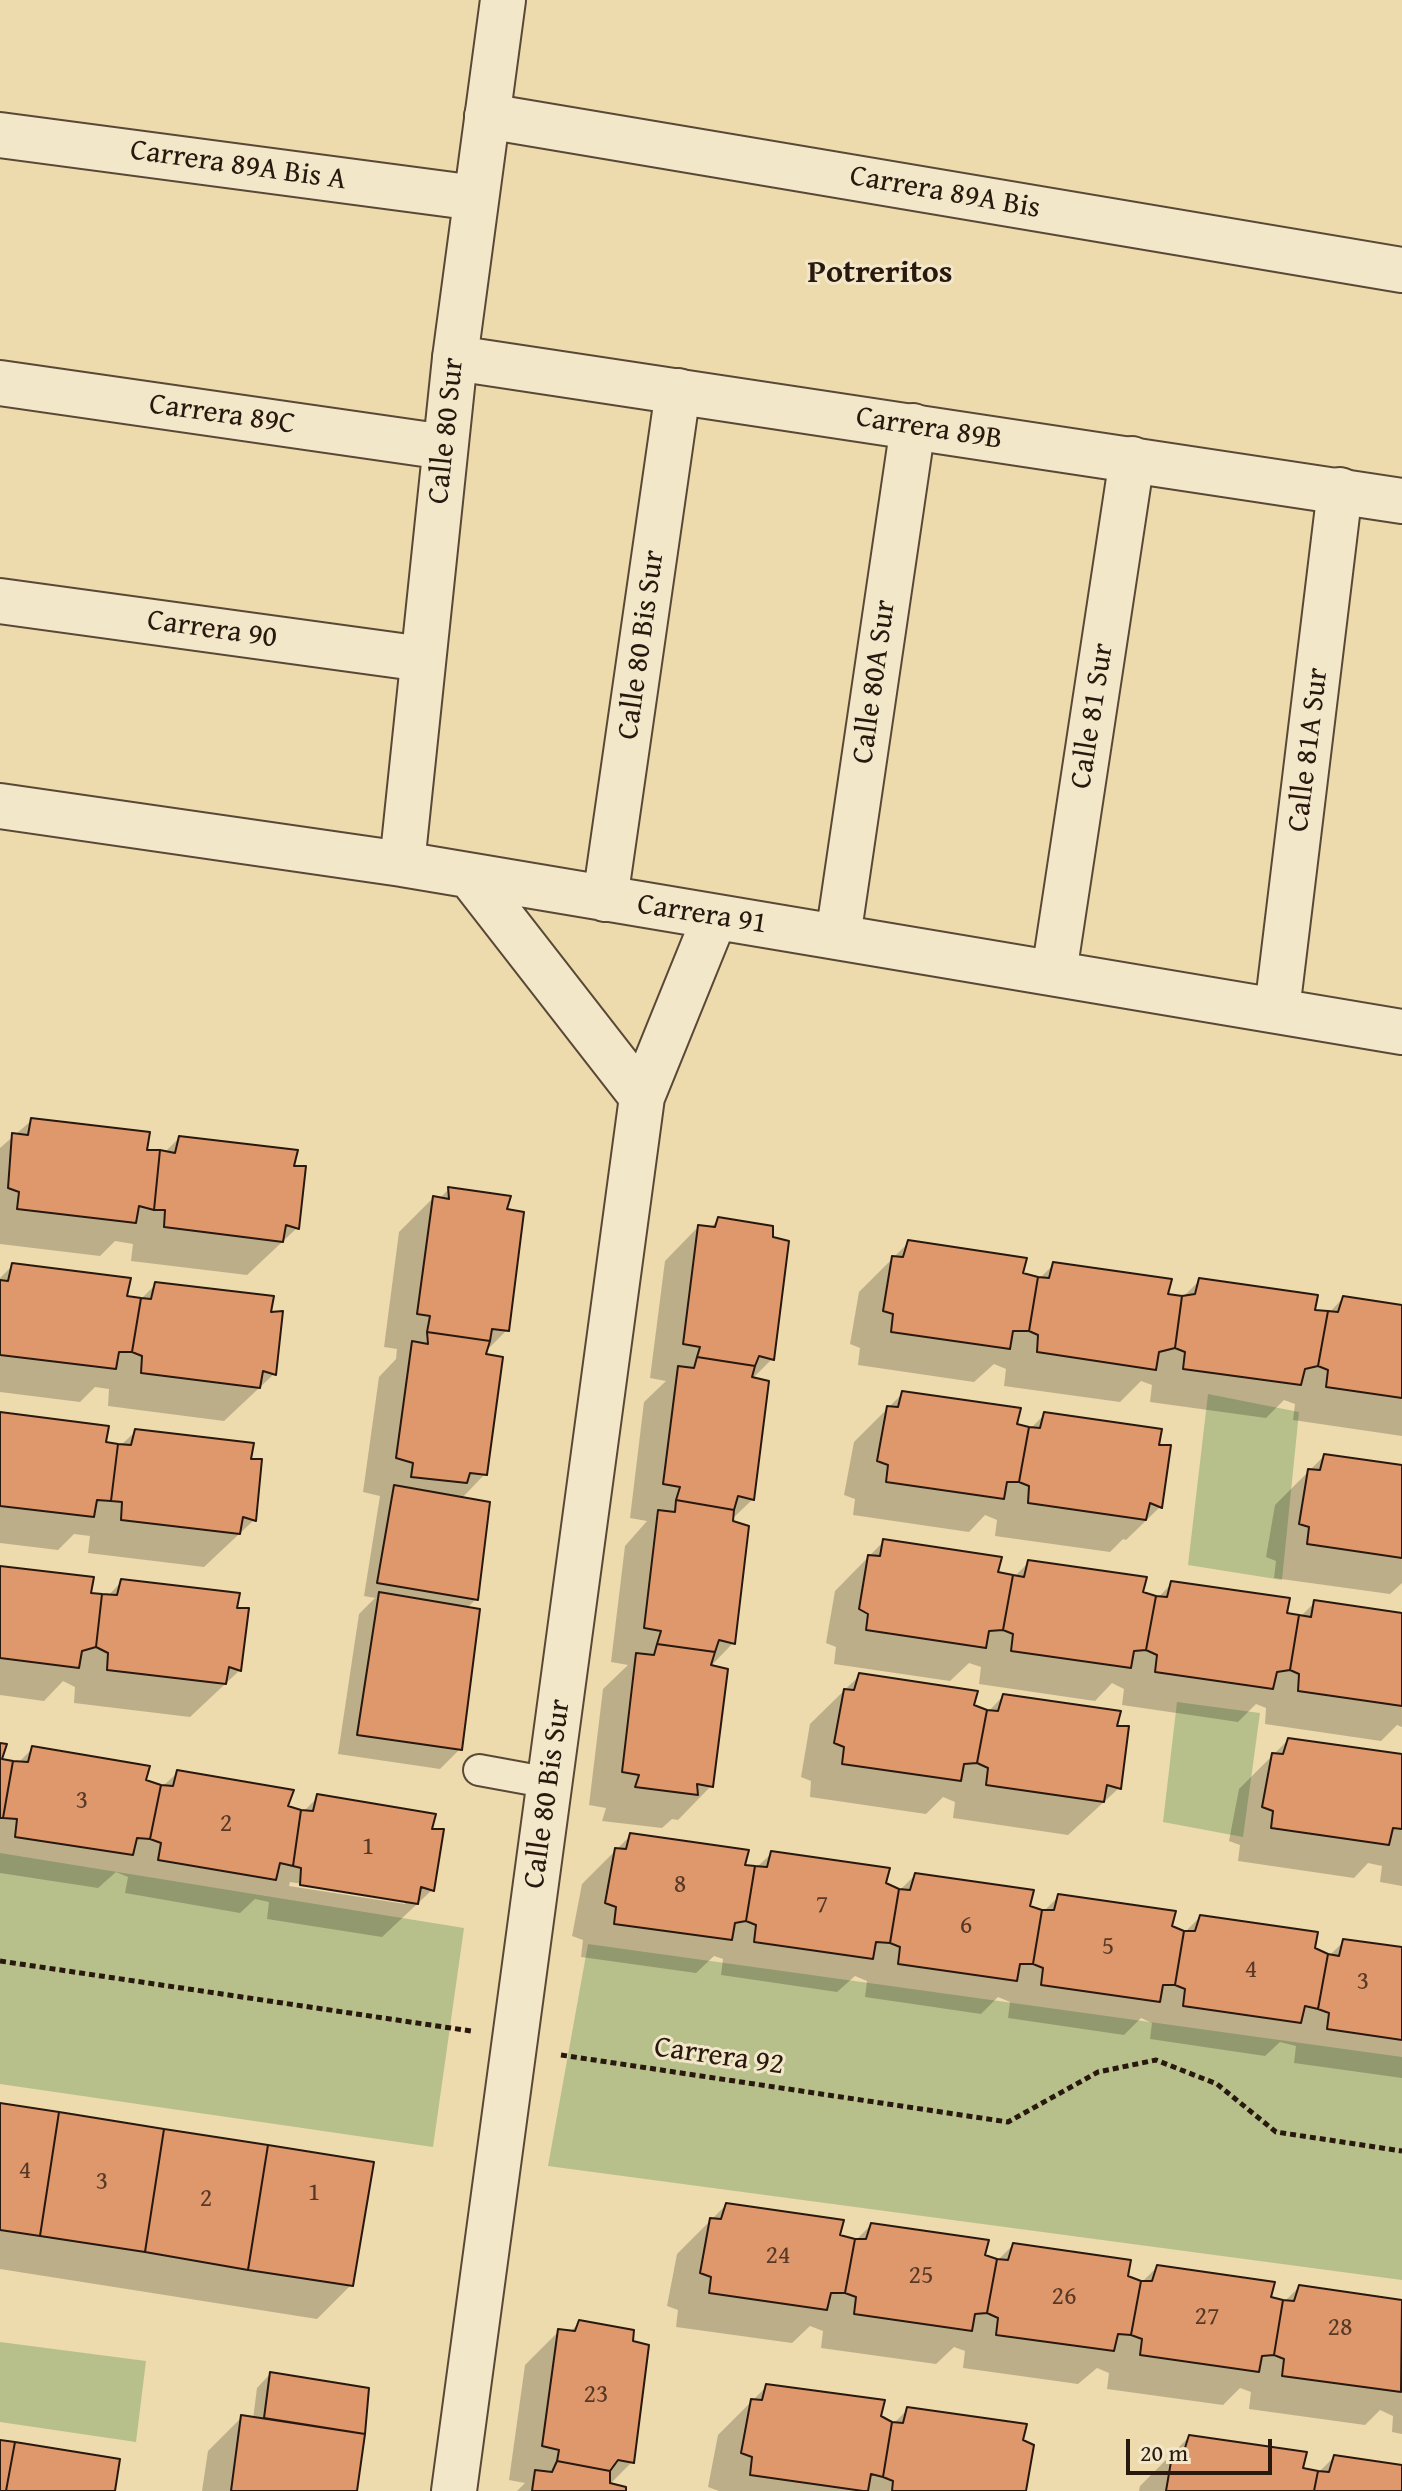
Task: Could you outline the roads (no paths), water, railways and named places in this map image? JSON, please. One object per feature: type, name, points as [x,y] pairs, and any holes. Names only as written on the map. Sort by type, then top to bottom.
[{"type":"street","name":"Calle 80 Sur","points":[[402,864],[455,358],[503,0]]},
{"type":"street","name":"Carrera 89A Bis","points":[[487,116],[1402,270]]},
{"type":"street","name":"Carrera 89A Bis A","points":[[0,135],[476,198]]},
{"type":"street","name":"Carrera 89B","points":[[455,358],[1402,501]]},
{"type":"street","name":"Carrera 89C","points":[[0,383],[445,447]]},
{"type":"street","name":"Calle 80 Bis Sur","points":[[605,899],[678,391]]},
{"type":"street","name":"Calle 80A Sur","points":[[838,937],[913,426]]},
{"type":"street","name":"Calle 81 Sur","points":[[1054,973],[1132,459]]},
{"type":"street","name":"Calle 81A Sur","points":[[1277,1010],[1340,490]]},
{"type":"street","name":"Carrera 90","points":[[0,601],[423,659]]},
{"type":"street","name":"Carrera 91","points":[[0,806],[402,864],[1402,1032]]},
{"type":"street","points":[[470,876],[642,1097]]},
{"type":"street","name":"Calle 80 Bis Sur","points":[[454,2491],[642,1097],[715,917]]},
{"type":"lane","points":[[479,1770],[550,1783]]},
{"type":"district","name":"Potreritos","points":[[880,274]]}]
